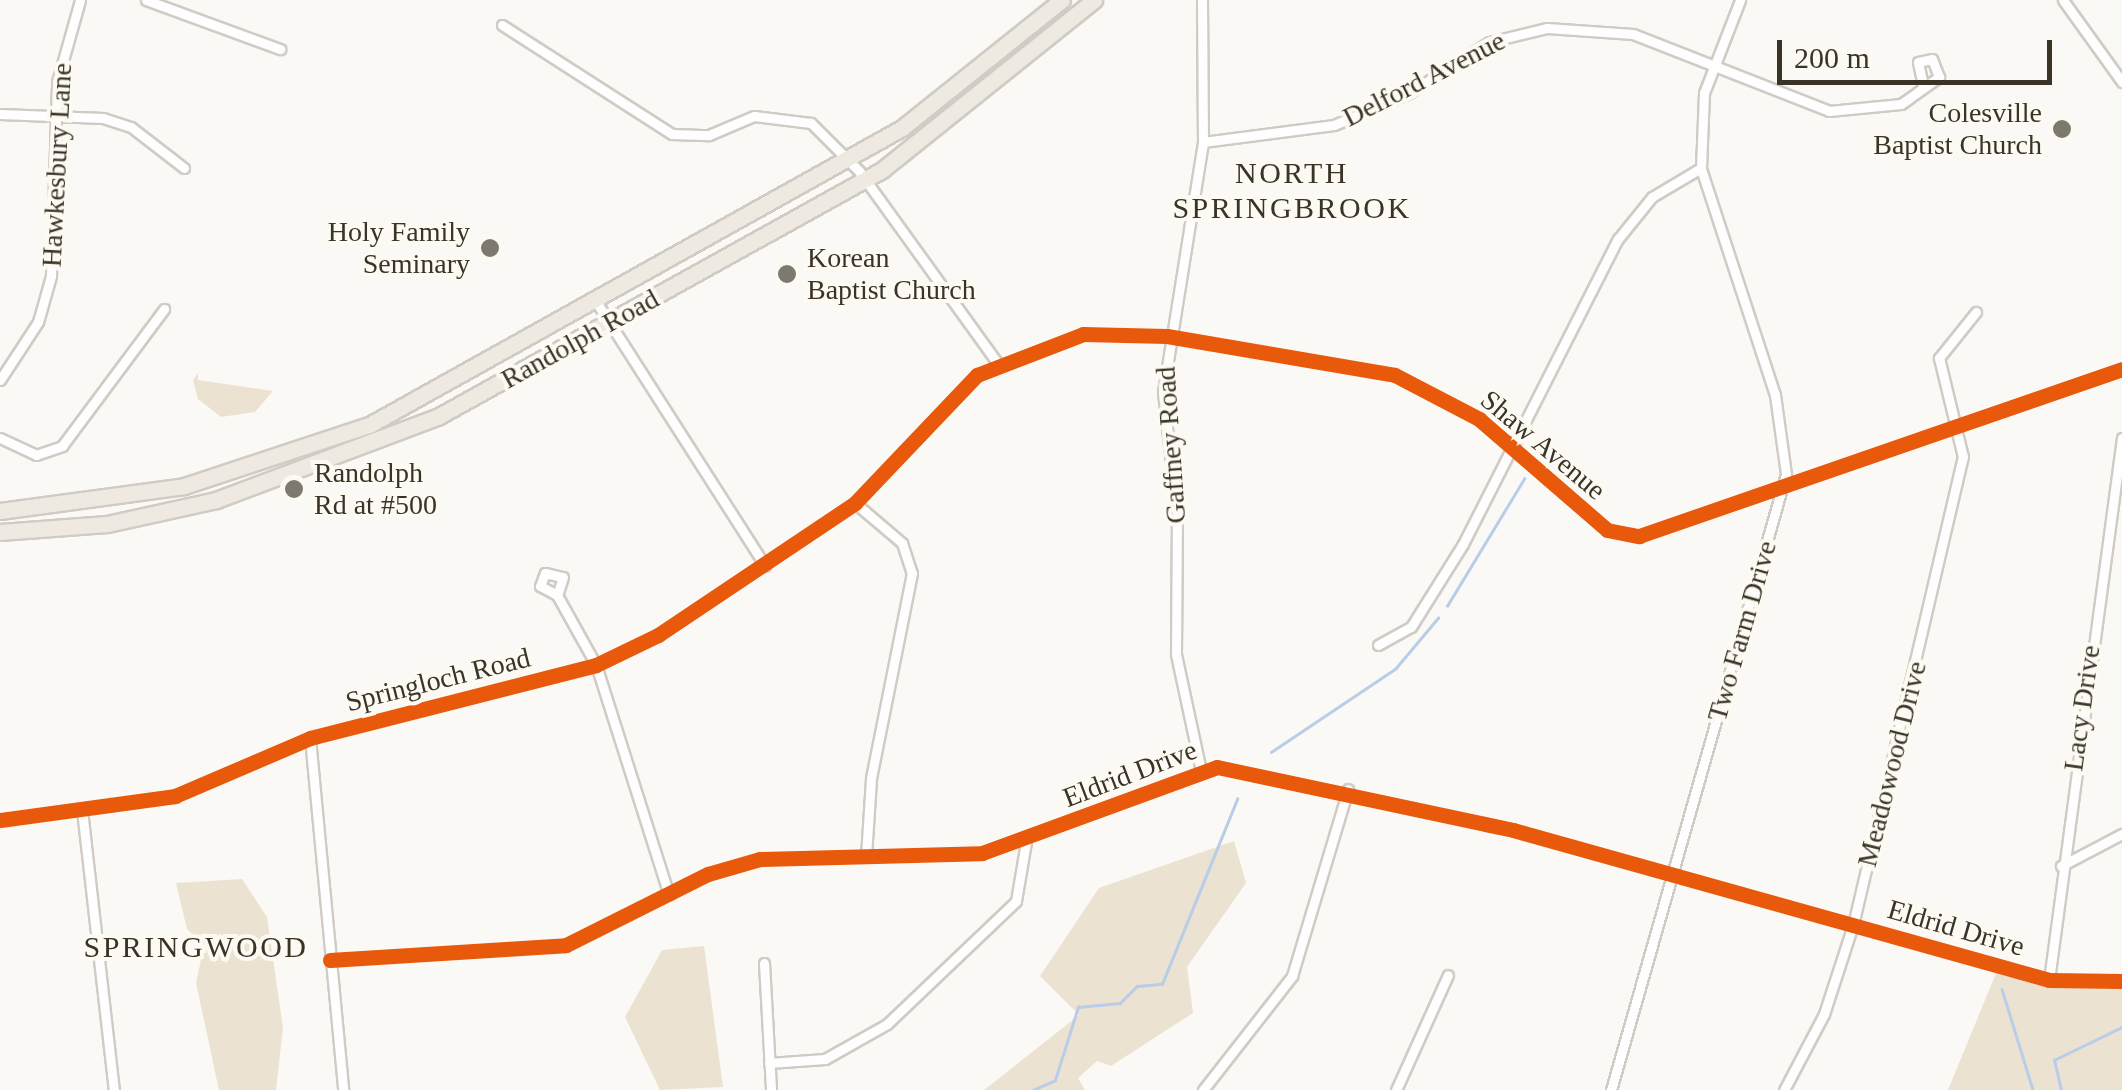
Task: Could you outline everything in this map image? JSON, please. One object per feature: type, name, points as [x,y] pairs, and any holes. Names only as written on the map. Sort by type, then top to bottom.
[{"type":"main road","name":"Randolph Road","points":[[0,511],[98,503],[266,464],[371,424],[597,303],[849,160],[949,94],[1062,0]]},
{"type":"main road","name":"Randolph Road","points":[[0,532],[106,524],[276,482],[439,416],[864,179],[1094,0]]},
{"type":"street","name":"Hawkesbury Lane","points":[[0,380],[38,322],[51,276],[55,115],[80,0]]},
{"type":"street","points":[[146,0],[280,49]]},
{"type":"street","name":"Gaffney Road","points":[[1201,771],[1176,654],[1167,336],[1204,142],[1202,0]]},
{"type":"street","name":"Two Farm Drive","points":[[1612,1090],[1782,489],[1779,412],[1701,168],[1712,63],[1740,0]]},
{"type":"street","points":[[2062,0],[2122,82]]},
{"type":"street","points":[[502,25],[672,134],[709,136],[776,115],[810,123],[864,179],[997,362]]},
{"type":"street","name":"Delford Avenue","points":[[1204,142],[1334,126],[1410,93],[1489,42],[1546,28],[1633,34],[1845,113],[1901,104],[1922,86]]},
{"type":"street","points":[[0,114],[55,115],[131,127],[184,168]]},
{"type":"street","points":[[1378,645],[1393,645],[1411,627],[1515,452],[1618,239],[1652,196],[1701,168]]},
{"type":"street","points":[[597,303],[764,566]]},
{"type":"street","points":[[0,438],[36,455],[62,446],[164,309]]},
{"type":"street","name":"Meadowood Drive","points":[[1784,1090],[1824,1014],[1854,925],[1959,478],[1956,429],[1938,358],[1976,312]]},
{"type":"street","name":"Shaw Avenue","points":[[855,503],[947,402],[997,362],[1084,334],[1167,336],[1395,376],[1463,408],[1582,514],[1623,535],[1782,489],[2122,369]]},
{"type":"street","name":"Lacy Drive","points":[[2050,980],[2061,866],[2122,438]]},
{"type":"street","points":[[855,503],[902,543],[912,573],[871,779],[866,857]]},
{"type":"street","name":"Springloch Road","points":[[0,820],[175,796],[310,738],[596,664],[764,566],[855,503]]},
{"type":"street","points":[[557,595],[596,664],[669,895]]},
{"type":"street","points":[[310,738],[343,1090]]},
{"type":"street","name":"Eldrid Drive","points":[[330,960],[566,945],[669,895],[760,859],[946,857],[1026,842],[1201,771],[1348,789],[1672,874],[2050,980],[2122,982]]},
{"type":"street","points":[[1202,1090],[1292,976],[1348,789]]},
{"type":"street","points":[[82,810],[114,1090]]},
{"type":"street","points":[[2061,866],[2122,834]]},
{"type":"street","points":[[770,1063],[826,1059],[887,1024],[1016,901],[1026,842]]},
{"type":"street","points":[[764,963],[771,1090]]},
{"type":"street","points":[[1396,1090],[1448,975]]},
{"type":"shaded area","points":[[198,373],[198,380],[273,391],[255,412],[221,417],[198,399],[193,380]]},
{"type":"shaded area","points":[[1234,841],[1246,883],[1187,967],[1193,1013],[1111,1066],[1097,1061],[1078,1078],[1085,1090],[984,1090],[1079,1015],[1040,976],[1099,888]]},
{"type":"shaded area","points":[[242,879],[267,917],[283,1028],[276,1090],[219,1090],[196,983],[204,945],[187,929],[176,883]]},
{"type":"shaded area","points":[[704,946],[723,1087],[660,1090],[625,1017],[662,950]]},
{"type":"shaded area","points":[[1999,966],[2088,986],[2122,981],[2122,1090],[1948,1090]]},
{"type":"waterway","points":[[1447,606],[1524,479]]},
{"type":"waterway","points":[[1271,752],[1395,669],[1438,618]]},
{"type":"waterway","points":[[1033,1090],[1055,1080],[1078,1007],[1120,1003],[1137,986],[1162,984],[1237,799]]},
{"type":"waterway","points":[[2002,989],[2033,1090]]},
{"type":"waterway","points":[[2061,1090],[2054,1060],[2122,1027]]},
{"type":"cycle path","points":[[0,820],[175,796],[310,738],[596,665],[658,635],[855,503],[977,375],[1083,334],[1167,336],[1395,375],[1479,419],[1607,530],[1639,536],[2122,369]]},
{"type":"cycle path","points":[[330,960],[566,945],[708,874],[760,859],[982,853],[1217,767],[1513,830],[2049,980],[2122,981]]},
{"type":"place","name":"Colesville Baptist Church","points":[[2062,129]]},
{"type":"place","name":"Holy Family Seminary","points":[[490,248]]},
{"type":"place","name":"Korean Baptist Church","points":[[787,274]]},
{"type":"place","name":"Randolph Rd at #500","points":[[294,489]]},
{"type":"district","name":"NORTH SPRINGBROOK","points":[[1292,190]]},
{"type":"district","name":"SPRINGWOOD","points":[[196,947]]}]
